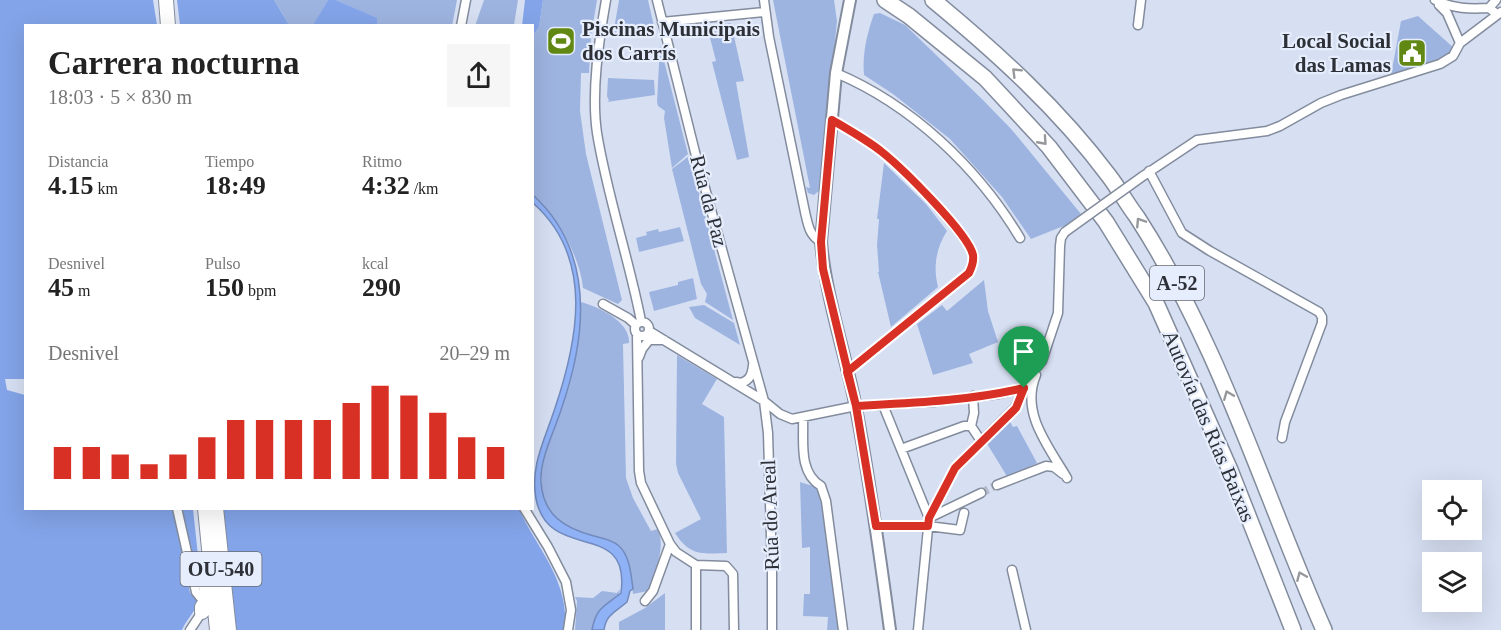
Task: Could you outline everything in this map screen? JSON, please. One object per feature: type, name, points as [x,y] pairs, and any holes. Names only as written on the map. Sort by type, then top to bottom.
[{"type":"highway","name":"Autovía das Rías Baixas","points":[[885,0],[909,16],[985,78],[1049,147],[1106,222],[1156,303],[1230,470],[1293,630]]},
{"type":"highway","name":"Autovía das Rías Baixas","points":[[933,0],[989,46],[1053,109],[1110,176],[1158,251],[1180,290],[1218,370],[1298,572],[1324,630]]},
{"type":"main road","points":[[166,0],[168,24]]},
{"type":"main road","points":[[200,510],[208,599],[212,602],[223,630]]},
{"type":"main road","name":"OU-540","points":[[205,510],[212,602],[217,630]]},
{"type":"main road","name":"OU-540","points":[[216,510],[218,539],[212,602],[229,630]]},
{"type":"main road","points":[[212,602],[210,621],[212,630]]},
{"type":"street","points":[[461,24],[466,0]]},
{"type":"street","points":[[606,0],[599,39],[596,90],[597,131],[638,327],[641,483],[676,552],[696,565],[726,566],[733,574],[734,630]]},
{"type":"street","name":"Rúa da Paz","points":[[657,0],[702,177],[764,401]]},
{"type":"street","points":[[764,0],[805,212],[810,232],[821,242]]},
{"type":"street","points":[[850,0],[836,73],[821,242],[823,269],[856,406],[890,630]]},
{"type":"street","points":[[1138,25],[1141,0]]},
{"type":"street","points":[[997,485],[1046,466],[1054,467],[1067,478],[1033,418],[1033,383],[1058,313],[1060,246],[1065,232],[1146,173],[1197,140],[1267,131],[1341,95],[1440,64],[1453,56],[1460,43],[1499,13],[1489,8],[1449,7],[1435,0]]},
{"type":"street","points":[[1435,0],[1447,13],[1460,43]]},
{"type":"street","points":[[1489,8],[1496,0]]},
{"type":"street","points":[[662,22],[765,12]]},
{"type":"street","points":[[836,73],[855,81],[908,115],[947,147],[1006,214],[1020,238]]},
{"type":"street","points":[[832,120],[888,157],[944,214],[969,246],[973,255],[973,264],[969,273],[847,372]]},
{"type":"street","points":[[1146,173],[1182,233],[1319,312],[1322,317],[1322,323],[1285,422],[1282,438]]},
{"type":"street","points":[[603,304],[628,318],[644,336],[649,331],[666,340],[764,401],[780,414],[792,419],[856,406],[933,402],[999,394],[1024,388]]},
{"type":"street","points":[[637,366],[645,344],[655,339],[666,340]]},
{"type":"street","points":[[918,630],[929,522],[955,468],[1016,408],[1024,388],[1042,361]]},
{"type":"street","points":[[731,381],[741,384],[748,381],[754,362]]},
{"type":"street","points":[[973,396],[974,413],[971,426],[981,441]]},
{"type":"street","name":"Rúa do Areal","points":[[764,401],[768,444],[772,630]]},
{"type":"street","points":[[883,405],[929,522]]},
{"type":"street","points":[[804,417],[805,467],[814,481],[821,486],[826,501],[843,630]]},
{"type":"street","points":[[901,449],[954,429],[971,426]]},
{"type":"street","points":[[929,522],[981,493]]},
{"type":"street","points":[[177,510],[196,592],[212,602],[190,630]]},
{"type":"street","points":[[525,510],[549,547],[566,582],[571,610],[568,630]]},
{"type":"street","points":[[876,526],[929,522],[960,530],[964,513]]},
{"type":"street","points":[[645,601],[653,591],[670,544]]},
{"type":"street","points":[[696,565],[696,630]]},
{"type":"street","points":[[1012,570],[1026,630]]},
{"type":"shaded area","points":[[0,0],[153,0],[157,24],[24,24],[24,379],[5,379],[7,390],[24,395],[24,510],[173,510],[190,593],[199,602],[182,630],[0,630]]},
{"type":"shaded area","points":[[177,0],[274,0],[288,24],[180,24]]},
{"type":"shaded area","points":[[274,0],[328,0],[314,24],[288,24]]},
{"type":"shaded area","points":[[328,0],[336,0],[377,18],[377,24],[314,24]]},
{"type":"shaded area","points":[[336,0],[457,0],[452,24],[377,24],[376,18]]},
{"type":"shaded area","points":[[484,0],[518,0],[514,24],[476,24]]},
{"type":"shaded area","points":[[525,0],[543,0],[539,27],[534,34],[534,24],[522,24]]},
{"type":"shaded area","points":[[543,0],[597,0],[591,36],[589,73],[581,73],[580,111],[586,154],[622,300],[618,304],[583,288],[577,263],[566,237],[550,213],[534,195],[534,34],[539,27]]},
{"type":"shaded area","points":[[619,0],[648,0],[656,35],[613,35]]},
{"type":"shaded area","points":[[773,0],[834,0],[837,21],[820,190],[814,195],[808,193],[806,187],[810,188]]},
{"type":"shaded area","points":[[880,13],[905,25],[983,100],[1012,130],[1081,214],[1066,225],[1031,239],[1002,197],[950,139],[893,94],[864,75],[864,52],[869,29],[874,14]]},
{"type":"shaded area","points":[[1418,16],[1454,48],[1433,62],[1391,75],[1401,21]]},
{"type":"shaded area","points":[[731,23],[744,81],[736,82],[749,157],[737,160],[712,62],[716,61],[707,26]]},
{"type":"shaded area","points":[[660,45],[688,154],[672,168],[664,118],[665,111],[658,106],[657,102]]},
{"type":"shaded area","points":[[608,78],[654,80],[655,95],[607,102],[609,101]]},
{"type":"shaded area","points":[[689,156],[733,320],[705,302],[707,294],[701,284],[672,169]]},
{"type":"shaded area","points":[[884,163],[926,204],[947,231],[936,258],[938,287],[891,327],[878,272],[879,219],[877,219]]},
{"type":"shaded area","points":[[534,196],[552,217],[567,241],[576,267],[580,294],[577,351],[559,416],[548,444],[541,482],[546,503],[557,518],[573,529],[614,542],[626,555],[633,589],[630,591],[627,602],[612,613],[607,620],[604,630],[592,630],[596,616],[602,608],[621,593],[621,570],[614,556],[602,547],[556,531],[544,519],[536,499],[536,465],[570,357],[576,301],[573,275],[566,249],[553,225],[534,204]]},
{"type":"shaded area","points":[[680,227],[684,241],[639,252],[636,238],[658,229],[659,232]]},
{"type":"shaded area","points":[[693,278],[697,299],[654,311],[649,292],[678,285],[678,282]]},
{"type":"shaded area","points":[[984,280],[988,311],[998,342],[969,354],[973,363],[933,375],[917,324],[942,305],[947,311]]},
{"type":"shaded area","points":[[581,302],[612,317],[625,328],[628,335],[629,343],[623,344],[626,478],[633,498],[651,531],[658,529],[661,545],[659,560],[648,591],[633,594],[628,562],[619,546],[580,532],[557,519],[546,504],[542,490],[544,460],[575,364]]},
{"type":"shaded area","points":[[704,305],[734,323],[740,345],[695,318],[689,307]]},
{"type":"shaded area","points":[[677,355],[717,379],[702,404],[724,417],[727,553],[710,554],[691,550],[680,541],[675,533],[701,519],[678,473],[676,464]]},
{"type":"shaded area","points":[[1009,420],[1013,427],[1017,426],[1037,463],[1008,478],[986,442]]},
{"type":"shaded area","points":[[800,482],[819,488],[826,501],[843,630],[827,630],[828,617],[803,616],[804,594],[810,594],[810,547],[802,548]]},
{"type":"shaded area","points":[[182,510],[193,510],[202,593]]},
{"type":"shaded area","points":[[222,510],[520,510],[551,566],[562,595],[565,612],[565,630],[236,630]]},
{"type":"shaded area","points":[[620,589],[619,595],[598,614],[592,630],[575,630],[577,601],[575,597],[593,598],[602,591],[617,593]]},
{"type":"shaded area","points":[[665,593],[665,630],[619,630],[619,622],[645,608]]},
{"type":"tunnel","points":[[981,493],[997,485]]},
{"type":"place","name":"Piscinas Municipais dos Carrís","points":[[561,41]]},
{"type":"place","name":"Local Social das Lamas","points":[[1412,53]]},
{"type":"route","points":[[1024,388],[999,394],[933,402],[856,406],[847,372],[823,269],[821,242],[832,120],[888,157],[944,214],[969,246],[973,255],[973,264],[969,273],[847,372],[854,398],[856,406],[876,526],[928,526],[929,518],[955,468],[1016,408],[1024,388]]}]
